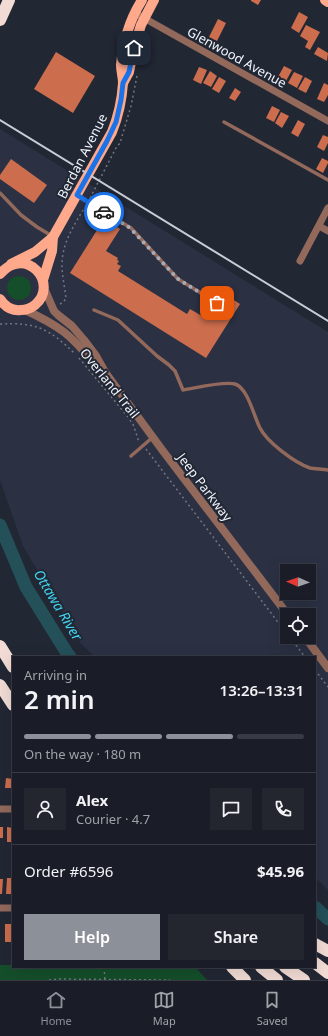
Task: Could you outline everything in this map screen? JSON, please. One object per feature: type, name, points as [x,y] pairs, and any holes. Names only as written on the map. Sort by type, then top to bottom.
[{"type":"highway","points":[[0,20],[9,0]]},
{"type":"highway","points":[[0,646],[12,665]]},
{"type":"highway","points":[[0,685],[12,703]]},
{"type":"highway","points":[[316,945],[328,951]]},
{"type":"highway","points":[[316,964],[328,972]]},
{"type":"highway","points":[[233,968],[245,980]]},
{"type":"highway","points":[[262,968],[277,980]]},
{"type":"highway","points":[[286,968],[304,980]]},
{"type":"main road","name":"Berdan Avenue","points":[[0,274],[5,268],[35,252],[53,237],[107,141],[114,127],[120,105],[123,83],[121,66],[127,34],[142,0]]},
{"type":"main road","name":"Berdan Avenue","points":[[123,83],[129,72],[144,18],[154,0]]},
{"type":"main road","name":"Berdan Avenue","points":[[21,310],[32,307],[42,296],[43,284],[52,251],[53,237]]},
{"type":"main road","points":[[11,264],[27,264],[34,268],[39,273],[43,284]]},
{"type":"main road","points":[[0,299],[3,304],[9,308],[21,310]]},
{"type":"main road","points":[[0,312],[21,310]]},
{"type":"street","name":"Glenwood Avenue","points":[[135,13],[328,121]]},
{"type":"street","points":[[300,261],[328,208]]},
{"type":"street","points":[[319,226],[328,231]]},
{"type":"street","name":"Jeep Parkway","points":[[43,284],[54,311],[72,326],[84,340],[96,356],[105,372],[153,437],[283,608]]},
{"type":"street","name":"Jeep Parkway","points":[[21,310],[50,323],[63,331],[92,361],[105,372]]},
{"type":"street","points":[[309,644],[328,668]]},
{"type":"street","points":[[0,809],[12,809]]},
{"type":"street","points":[[0,908],[12,908]]},
{"type":"lane","points":[[224,122],[328,180]]},
{"type":"lane","points":[[0,193],[21,215],[53,237]]},
{"type":"lane","points":[[77,195],[130,228],[178,279],[217,303]]},
{"type":"lane","points":[[94,310],[118,320],[156,356],[169,365],[174,370],[183,390],[227,383],[236,384],[246,394],[260,429],[268,439],[280,450],[303,465],[311,468],[328,470]]},
{"type":"lane","points":[[131,456],[153,437]]},
{"type":"path","points":[[62,265],[66,299],[62,304]]},
{"type":"path","name":"Overland Trail","points":[[0,324],[28,324],[42,328],[60,340],[77,355],[129,418],[133,424],[139,442],[280,625]]},
{"type":"path","points":[[295,644],[304,656]]},
{"type":"path","points":[[316,671],[328,687]]},
{"type":"path","points":[[104,968],[105,980]]},
{"type":"path","points":[[49,980],[170,980]]},
{"type":"shaded area","points":[[0,129],[328,332],[328,890],[316,878],[316,656],[94,656],[81,644],[23,546],[0,480]]},
{"type":"green space","points":[[19,276],[24,277],[30,283],[30,293],[24,299],[19,300],[14,299],[8,293],[7,288],[8,283],[14,277]]},
{"type":"green space","points":[[0,965],[12,965],[12,968],[186,968],[197,969],[207,980],[0,980]]},
{"type":"building","points":[[251,0],[261,0],[258,5]]},
{"type":"building","points":[[299,12],[308,17],[299,33],[291,28]]},
{"type":"building","points":[[218,19],[226,23],[217,41],[209,37]]},
{"type":"building","points":[[306,25],[320,32],[310,50],[305,47],[308,41],[300,36]]},
{"type":"building","points":[[318,47],[328,53],[327,61],[314,54]]},
{"type":"building","points":[[56,52],[95,76],[73,113],[34,89]]},
{"type":"building","points":[[284,66],[292,70],[286,81],[278,77]]},
{"type":"building","points":[[199,67],[207,70],[201,84],[193,80]]},
{"type":"building","points":[[210,71],[217,76],[211,87],[203,83]]},
{"type":"building","points":[[294,72],[303,76],[297,88],[288,83]]},
{"type":"building","points":[[219,77],[226,81],[219,93],[212,89]]},
{"type":"building","points":[[305,77],[312,81],[306,93],[298,89]]},
{"type":"building","points":[[324,83],[328,85],[328,95],[324,102],[317,99]]},
{"type":"building","points":[[235,88],[241,92],[235,101],[229,98]]},
{"type":"building","points":[[272,106],[280,110],[274,122],[266,118]]},
{"type":"building","points":[[281,112],[289,116],[282,128],[275,123]]},
{"type":"building","points":[[298,120],[305,124],[298,137],[291,133]]},
{"type":"building","points":[[323,135],[328,137],[328,143],[324,151],[317,147]]},
{"type":"building","points":[[322,158],[328,161],[323,173],[316,169]]},
{"type":"building","points":[[11,159],[47,185],[34,203],[0,179],[0,175]]},
{"type":"building","points":[[104,219],[120,229],[106,251],[118,258],[117,260],[119,261],[117,264],[121,266],[118,271],[187,314],[190,309],[207,319],[223,293],[240,304],[206,358],[70,273]]},
{"type":"building","points":[[6,778],[12,779],[12,788],[5,788]]},
{"type":"building","points":[[0,827],[3,827],[3,838],[0,838]]},
{"type":"building","points":[[7,827],[12,828],[12,842],[7,842]]},
{"type":"building","points":[[7,878],[12,878],[12,894],[6,894]]},
{"type":"building","points":[[0,879],[3,879],[2,894],[0,894]]},
{"type":"building","points":[[5,924],[12,924],[12,942],[5,942]]},
{"type":"waterway","name":"Ottawa River","points":[[0,525],[26,587],[69,656]]},
{"type":"waterway","name":"Ottawa River","points":[[316,908],[328,919]]},
{"type":"railway","points":[[0,120],[328,321]]},
{"type":"way so far","points":[[104,212],[130,228],[178,279],[217,303]]},
{"type":"route","points":[[104,212],[77,195],[116,122],[123,83],[129,72],[134,48]]}]
